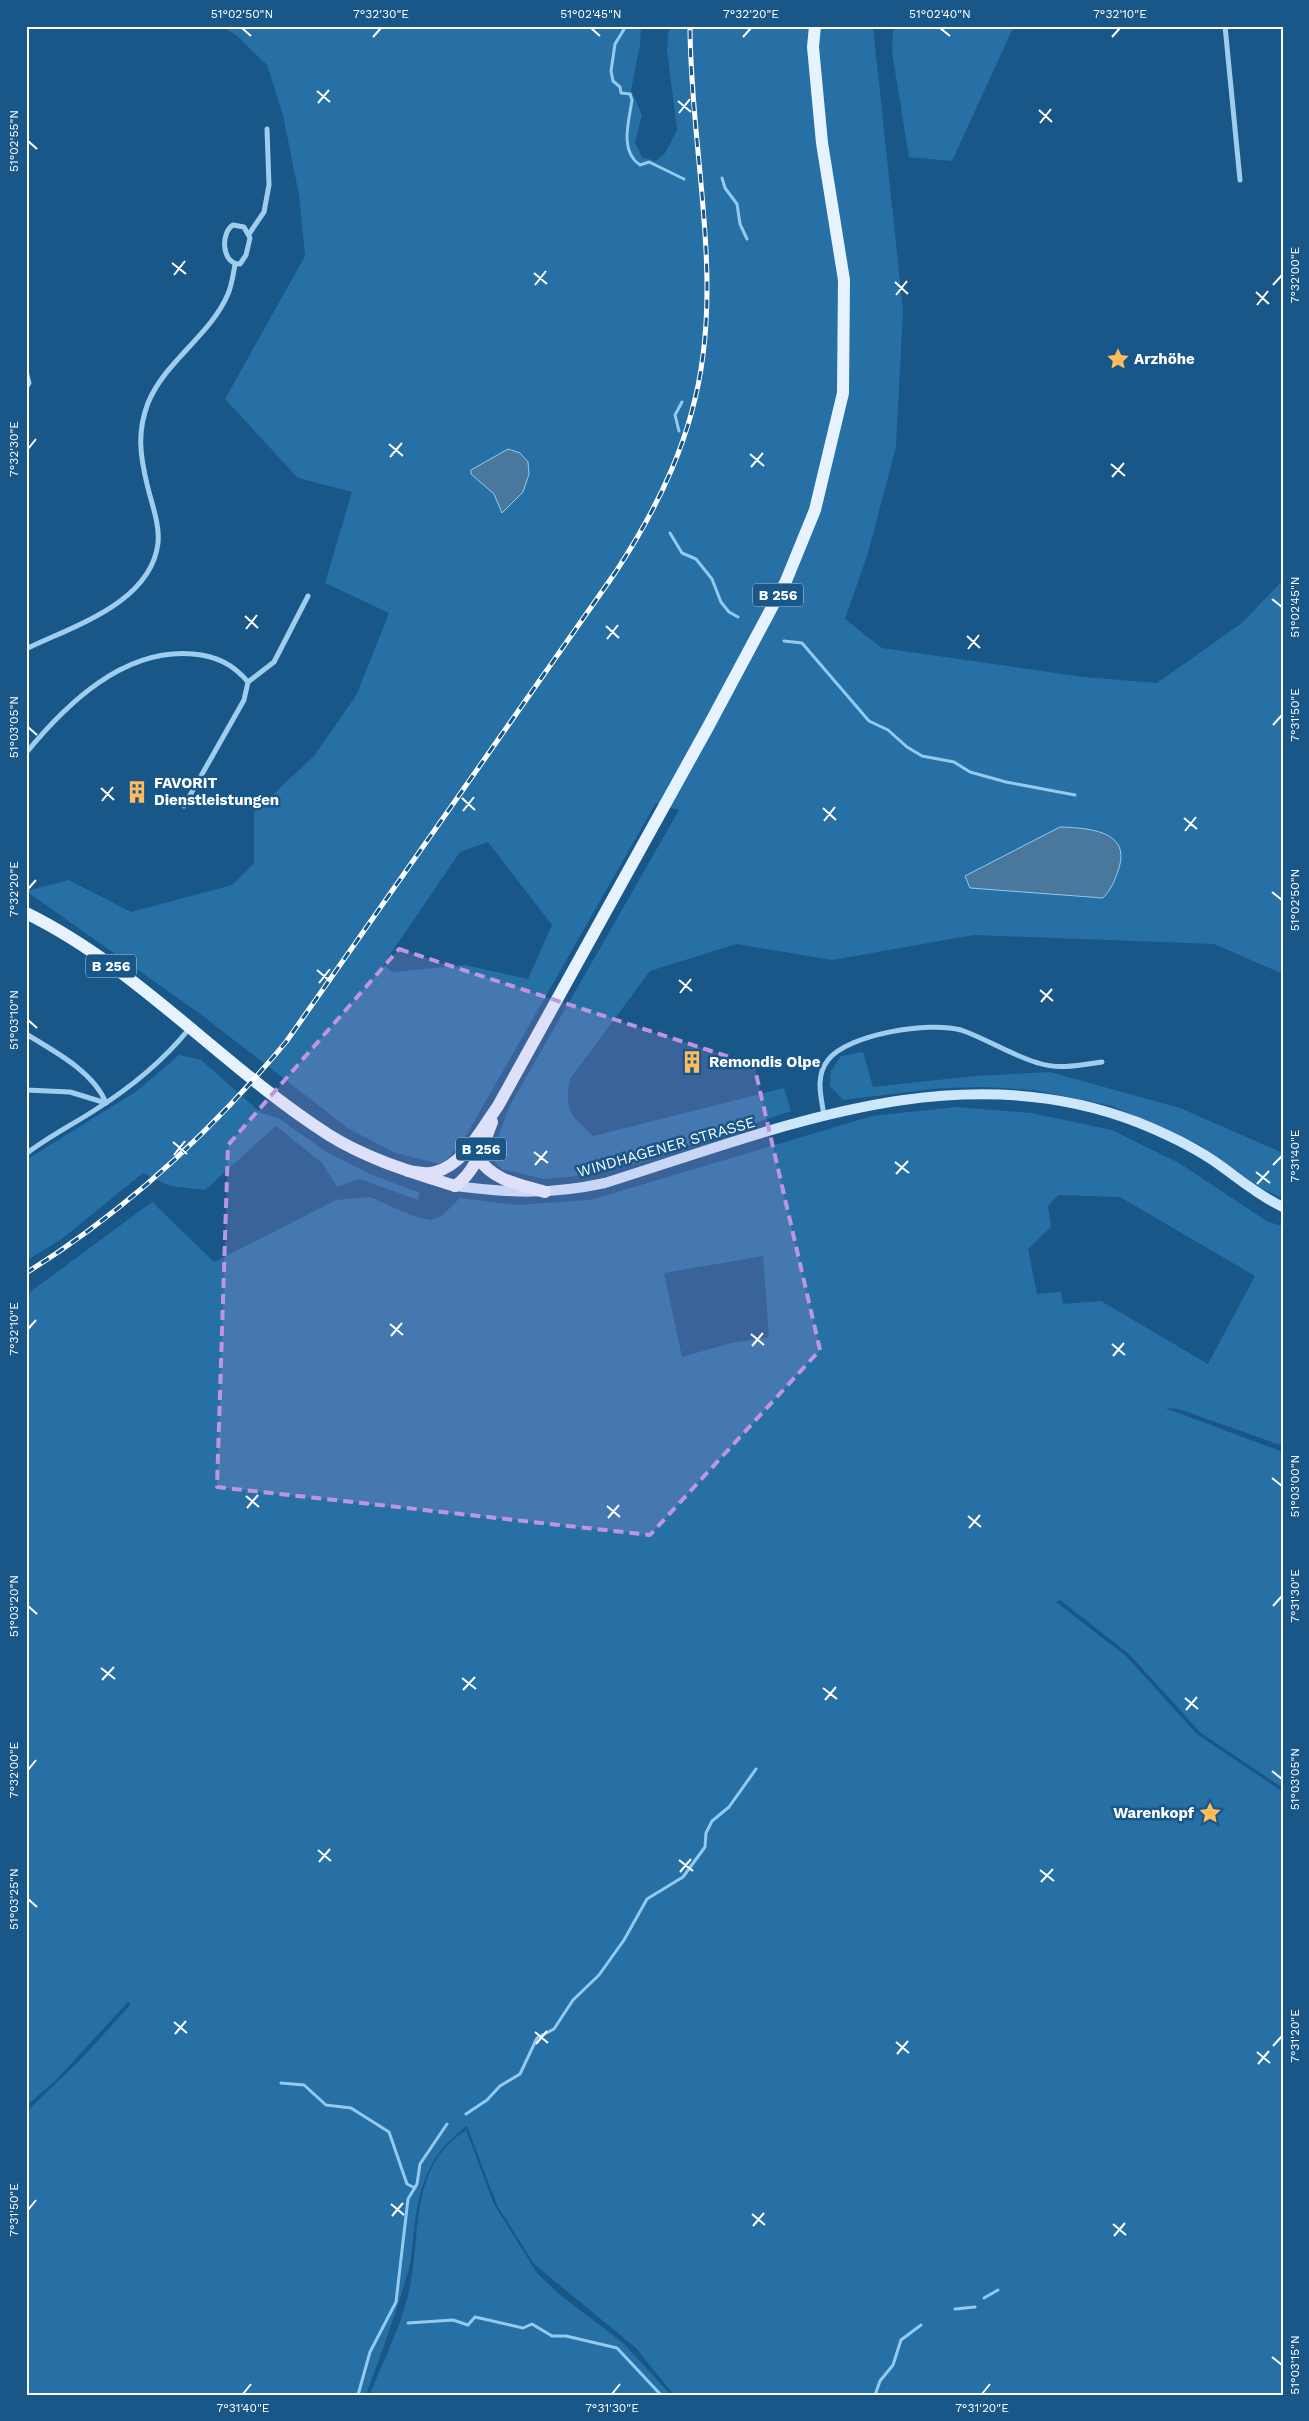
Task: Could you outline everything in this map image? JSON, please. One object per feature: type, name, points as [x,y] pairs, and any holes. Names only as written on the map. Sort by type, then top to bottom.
[{"type":"main road","name":"B 256","points":[[408,1171],[425,1174],[436,1172],[451,1165],[464,1153],[498,1106],[708,727],[786,581],[815,510],[843,393],[844,289],[822,143],[813,47],[815,26]]},
{"type":"main road","name":"B 256","points":[[26,913],[91,951],[275,1098],[330,1136],[366,1155],[455,1186]]},
{"type":"main road","name":"WINDHAGENER STRASSE","points":[[455,1186],[509,1193],[569,1191],[605,1183],[824,1115],[895,1100],[952,1093],[992,1092],[1074,1103],[1113,1113],[1201,1152],[1264,1197],[1283,1207]]},
{"type":"main road","name":"B 256","points":[[455,1186],[463,1180],[478,1158],[498,1106]]},
{"type":"main road","name":"B 256","points":[[455,1186],[464,1153]]},
{"type":"main road","name":"B 256","points":[[478,1158],[486,1170],[498,1178],[545,1192]]},
{"type":"street","points":[[1225,26],[1240,180]]},
{"type":"street","points":[[249,234],[264,212],[269,184],[267,128]]},
{"type":"street","points":[[26,649],[115,606],[133,593],[144,580],[154,559],[158,542],[157,526],[140,459],[139,438],[143,417],[158,384],[221,308],[229,293],[236,265],[244,261],[250,243],[249,234],[241,225],[233,225],[226,233],[225,247],[228,257],[236,265]]},
{"type":"street","points":[[26,371],[30,383],[26,388]]},
{"type":"street","points":[[184,806],[244,700],[248,682],[274,662],[308,596]]},
{"type":"street","points":[[26,753],[57,718],[84,695],[110,676],[152,656],[179,652],[207,655],[238,669],[248,682]]},
{"type":"street","points":[[824,1115],[820,1084],[827,1060],[845,1046],[890,1033],[930,1026],[960,1030],[1039,1064],[1070,1067],[1102,1062]]},
{"type":"street","points":[[26,1154],[51,1136],[106,1103],[165,1056],[189,1029]]},
{"type":"street","points":[[26,1034],[92,1081],[101,1091],[106,1103]]},
{"type":"street","points":[[26,1090],[70,1092],[106,1103]]},
{"type":"highlighted area","points":[[399,949],[754,1065],[820,1350],[650,1535],[217,1487],[228,1145]]},
{"type":"shaded area","points":[[221,26],[641,26],[640,45],[631,90],[642,115],[635,142],[642,157],[655,161],[665,153],[677,130],[667,49],[669,26],[873,26],[903,310],[896,447],[868,553],[845,619],[882,648],[1083,677],[1157,683],[1242,623],[1283,580],[1283,974],[1214,944],[974,935],[832,960],[736,944],[650,971],[570,1079],[568,1090],[569,1105],[574,1117],[593,1136],[784,1088],[791,1111],[640,1163],[576,1176],[544,1179],[502,1169],[491,1158],[508,1109],[679,810],[656,803],[467,1134],[448,1159],[439,1164],[396,1153],[349,1129],[199,1013],[26,891],[69,880],[131,912],[232,885],[254,863],[254,812],[314,756],[357,694],[389,613],[325,583],[352,492],[298,478],[225,399],[305,256],[299,195],[283,115],[267,65],[236,35]],"holes":[[[488,842],[552,925],[528,979],[465,965],[393,972],[383,965],[460,852]]]},
{"type":"shaded area","points":[[893,26],[1014,26],[952,161],[909,157],[892,52]]},
{"type":"shaded area","points":[[508,449],[520,453],[528,462],[529,474],[523,492],[502,513],[494,494],[471,474],[471,470]]},
{"type":"shaded area","points":[[1060,827],[1094,830],[1113,839],[1119,846],[1121,855],[1119,868],[1113,884],[1103,898],[970,888],[965,876]]},
{"type":"shaded area","points":[[863,1052],[873,1087],[974,1076],[1050,1072],[1180,1108],[1283,1153],[1283,1199],[1261,1188],[1200,1145],[1112,1106],[1034,1090],[984,1087],[941,1088],[843,1100],[830,1086],[831,1071],[841,1056]]},
{"type":"shaded area","points":[[179,1055],[201,1060],[261,1113],[278,1118],[328,1153],[370,1174],[420,1193],[418,1200],[360,1179],[337,1187],[322,1163],[276,1126],[205,1190],[170,1186],[143,1173],[63,1238],[26,1261],[26,1160],[137,1091]]},
{"type":"shaded area","points":[[956,1107],[1031,1113],[1112,1130],[1179,1163],[1268,1222],[1283,1226],[1283,1446],[1179,1409],[1165,1408],[1283,1452],[1283,1788],[1201,1733],[1129,1654],[1060,1600],[1056,1602],[1126,1656],[1197,1734],[1283,1792],[1283,2395],[674,2395],[636,2348],[534,2264],[497,2205],[467,2126],[443,2148],[435,2159],[423,2185],[416,2214],[408,2272],[366,2395],[26,2395],[26,2112],[84,2056],[131,2004],[128,2002],[55,2081],[26,2106],[26,1295],[152,1202],[214,1262],[336,1200],[370,1197],[413,1216],[431,1220],[443,1215],[460,1198],[517,1205],[590,1200],[872,1116]],"holes":[[[1058,1195],[1120,1197],[1255,1276],[1208,1364],[1101,1301],[1063,1304],[1061,1292],[1037,1294],[1028,1249],[1051,1227],[1048,1206]],[[763,1256],[769,1337],[731,1343],[682,1357],[664,1273]]]},
{"type":"shaded area","points":[[466,2130],[494,2204],[537,2273],[559,2294],[623,2343],[671,2395],[369,2395],[394,2338],[406,2303],[424,2187],[433,2166],[446,2147]]},
{"type":"waterway","points":[[626,26],[615,44],[611,71],[613,81],[620,87],[621,93],[630,94],[632,100],[627,135],[629,152],[640,165],[649,162],[684,179]]},
{"type":"waterway","points":[[722,178],[725,188],[737,204],[740,224],[747,239]]},
{"type":"waterway","points":[[679,431],[675,415],[682,402]]},
{"type":"waterway","points":[[670,533],[682,553],[696,559],[712,579],[721,602],[729,612],[738,617]]},
{"type":"waterway","points":[[784,641],[802,643],[869,721],[888,730],[907,747],[922,756],[954,762],[970,772],[1006,782],[1075,795]]},
{"type":"waterway","points":[[466,2114],[487,2100],[500,2086],[520,2074],[537,2038],[554,2029],[573,2000],[599,1975],[624,1940],[647,1899],[683,1877],[705,1847],[706,1833],[712,1821],[729,1807],[756,1769]]},
{"type":"waterway","points":[[281,2083],[304,2085],[326,2105],[351,2108],[389,2132],[407,2184],[415,2188]]},
{"type":"waterway","points":[[358,2395],[370,2352],[396,2302],[408,2199],[417,2184],[420,2164],[447,2124]]},
{"type":"waterway","points":[[984,2298],[998,2290]]},
{"type":"waterway","points":[[955,2309],[975,2307]]},
{"type":"waterway","points":[[408,2323],[453,2320],[468,2325],[475,2317],[523,2328],[532,2324],[552,2336],[566,2336],[617,2348],[661,2395]]},
{"type":"waterway","points":[[875,2395],[880,2381],[893,2365],[901,2340],[921,2325]]},
{"type":"railway","points":[[26,1273],[98,1223],[165,1168],[228,1107],[286,1042],[615,573],[660,496],[672,469],[691,414],[703,355],[706,315],[705,233],[691,67],[690,26]]},
{"type":"place","name":"Arzhöhe","points":[[1118,359]]},
{"type":"place","name":"FAVORIT Dienstleistungen","points":[[137,792]]},
{"type":"place","name":"Remondis Olpe","points":[[692,1062]]},
{"type":"place","name":"Warenkopf","points":[[1210,1813]]}]
